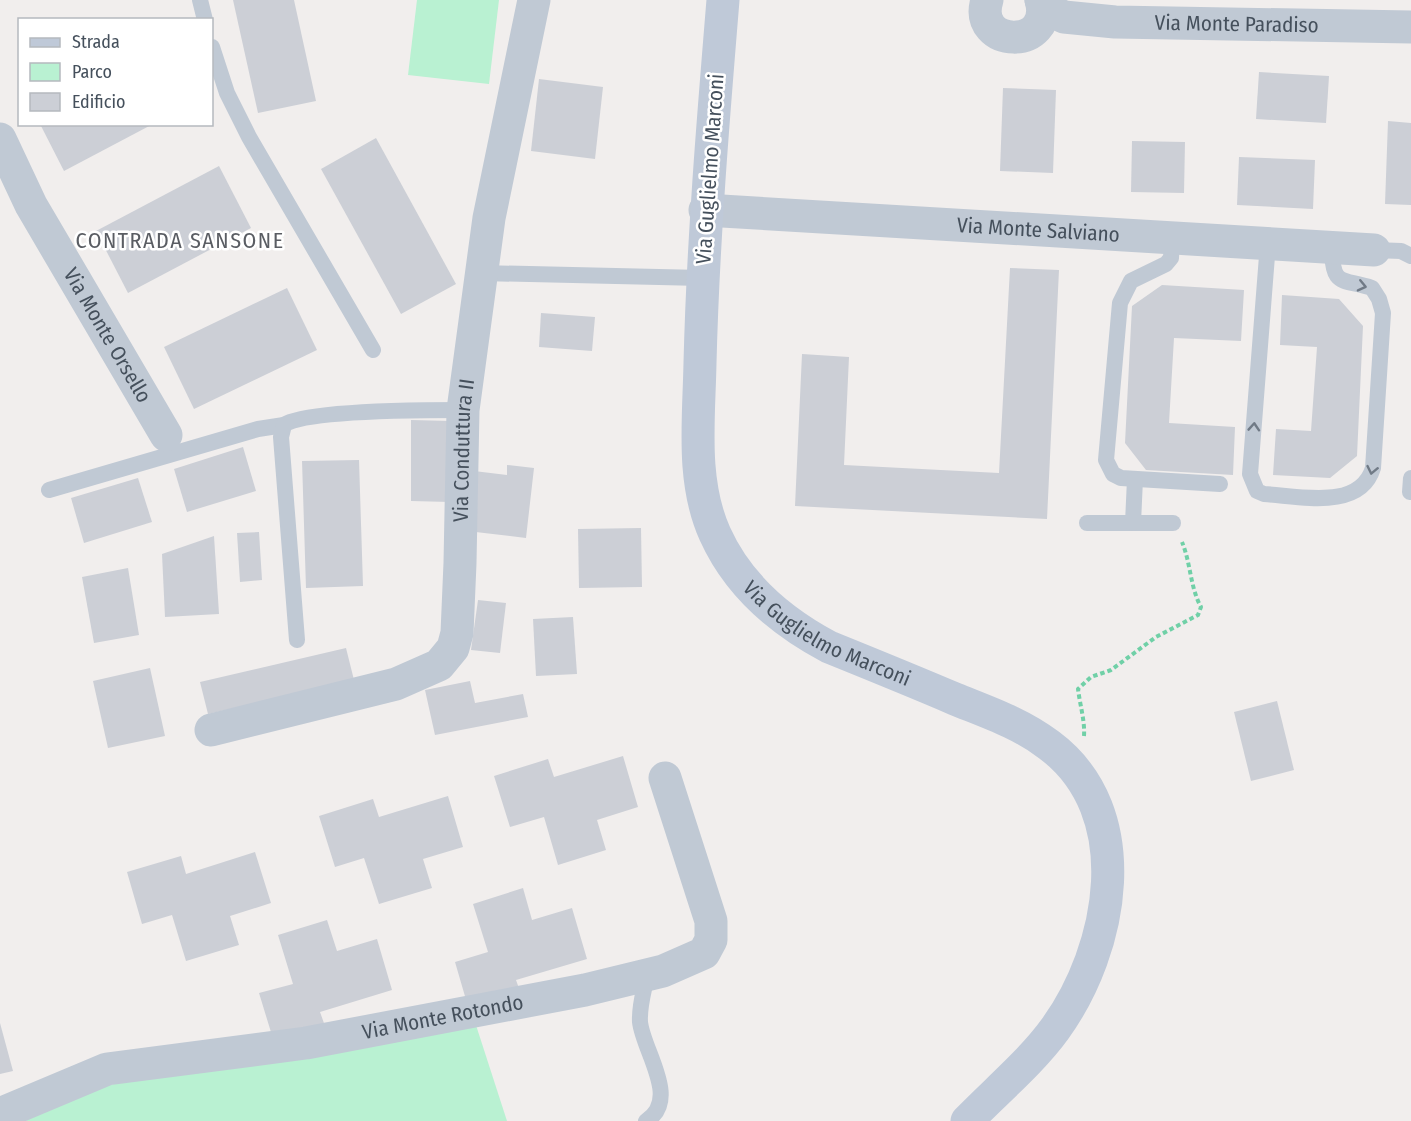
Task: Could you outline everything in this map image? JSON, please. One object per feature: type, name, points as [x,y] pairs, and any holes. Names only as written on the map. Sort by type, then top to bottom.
[{"type":"main road","name":"Via Guglielmo Marconi","points":[[723,0],[705,210],[698,455],[700,482],[714,533],[740,576],[772,609],[808,636],[1017,724],[1065,759],[1079,774],[1097,812],[1106,854],[1107,898],[1101,935],[1087,973],[1068,1009],[1042,1046],[967,1121]]},
{"type":"street","name":"Via Conduttura II","points":[[211,730],[396,684],[432,669],[449,654],[457,633],[463,410],[489,218],[534,0]]},
{"type":"street","name":"Via Monte Paradiso","points":[[987,0],[985,12],[987,21],[1000,34],[1017,38],[1046,16],[1115,22],[1411,27]]},
{"type":"street","name":"Via Monte Orsello","points":[[0,139],[31,205],[166,435]]},
{"type":"street","name":"Via Monte Salviano","points":[[705,210],[1374,250]]},
{"type":"street","name":"Via Monte Rotondo","points":[[0,1114],[107,1069],[306,1043],[647,975],[697,958],[708,947],[712,933],[708,907],[665,777]]},
{"type":"lane","points":[[200,0],[204,18]]},
{"type":"lane","points":[[213,50],[227,93],[249,137],[374,350]]},
{"type":"lane","points":[[1172,238],[1171,258],[1166,264],[1131,281],[1120,303],[1106,460],[1113,474],[1121,478],[1220,484]]},
{"type":"lane","points":[[1268,243],[1250,474],[1257,491],[1264,494],[1333,497],[1349,494],[1360,490],[1370,480],[1374,468],[1383,313],[1380,299],[1372,288],[1344,283],[1336,276],[1332,264],[1332,247]]},
{"type":"lane","points":[[1374,250],[1401,251],[1411,256]]},
{"type":"lane","points":[[481,273],[702,278]]},
{"type":"lane","points":[[49,490],[295,420],[411,410],[463,410]]},
{"type":"lane","points":[[284,425],[280,437],[297,640]]},
{"type":"lane","points":[[1133,523],[1135,479]]},
{"type":"lane","points":[[1087,523],[1173,523]]},
{"type":"lane","points":[[646,1121],[657,1111],[661,1097],[658,1077],[640,1024],[647,975]]},
{"type":"path","points":[[1081,743],[1085,724],[1081,716],[1078,688],[1091,677],[1111,670],[1156,637],[1198,615],[1201,607],[1189,575],[1190,566],[1173,523]]},
{"type":"green space","points":[[417,0],[499,0],[489,84],[408,75]]},
{"type":"green space","points":[[474,1019],[507,1121],[25,1121],[87,1089]]},
{"type":"building","points":[[233,0],[294,0],[316,101],[258,113]]},
{"type":"building","points":[[1259,72],[1329,76],[1326,123],[1256,119]]},
{"type":"building","points":[[539,79],[603,87],[595,159],[531,151]]},
{"type":"building","points":[[1003,88],[1056,90],[1053,173],[1000,171]]},
{"type":"building","points":[[1388,121],[1411,123],[1411,205],[1385,204]]},
{"type":"building","points":[[41,126],[149,126],[64,171]]},
{"type":"building","points":[[376,138],[456,284],[401,314],[321,169]]},
{"type":"building","points":[[1132,141],[1185,142],[1184,193],[1131,192]]},
{"type":"building","points":[[1239,157],[1315,160],[1313,209],[1237,205]]},
{"type":"building","points":[[219,166],[251,228],[128,293],[96,231]]},
{"type":"building","points":[[1010,268],[1059,270],[1047,519],[795,506],[802,354],[849,357],[844,465],[999,473]]},
{"type":"building","points":[[1162,285],[1244,290],[1241,341],[1174,338],[1169,423],[1235,427],[1233,475],[1146,470],[1125,443],[1132,306]]},
{"type":"building","points":[[287,288],[317,350],[194,409],[164,347]]},
{"type":"building","points":[[1282,295],[1339,299],[1363,326],[1357,456],[1330,478],[1273,475],[1276,429],[1311,431],[1317,347],[1280,345]]},
{"type":"building","points":[[541,313],[595,317],[592,351],[539,347]]},
{"type":"building","points":[[411,420],[451,421],[450,502],[411,501]]},
{"type":"building","points":[[243,447],[256,491],[187,512],[174,469]]},
{"type":"building","points":[[359,460],[363,586],[306,588],[302,461]]},
{"type":"building","points":[[507,465],[534,468],[526,538],[467,531],[474,471],[507,475]]},
{"type":"building","points":[[138,478],[152,522],[84,543],[71,498]]},
{"type":"building","points":[[641,528],[642,587],[579,588],[578,529]]},
{"type":"building","points":[[259,532],[262,580],[240,582],[237,533]]},
{"type":"building","points":[[214,536],[219,614],[165,617],[162,554]]},
{"type":"building","points":[[128,568],[139,635],[94,643],[82,577]]},
{"type":"building","points":[[478,600],[506,603],[500,653],[471,650]]},
{"type":"building","points":[[573,617],[577,674],[536,676],[533,619]]},
{"type":"building","points":[[346,648],[354,680],[208,714],[200,682]]},
{"type":"building","points":[[150,668],[165,736],[108,748],[93,681]]},
{"type":"building","points":[[470,681],[475,703],[523,694],[528,717],[435,735],[425,690]]},
{"type":"building","points":[[1277,701],[1294,770],[1251,781],[1234,712]]},
{"type":"building","points":[[623,756],[638,807],[597,820],[606,850],[558,865],[544,817],[510,827],[494,776],[548,759],[554,777]]},
{"type":"building","points":[[448,796],[463,847],[423,859],[432,888],[379,904],[364,858],[335,867],[319,816],[373,799],[379,817]]},
{"type":"building","points":[[255,852],[271,903],[230,916],[239,945],[186,961],[172,915],[142,924],[127,872],[181,856],[186,874]]},
{"type":"building","points":[[523,888],[532,920],[572,908],[587,959],[516,980],[521,994],[469,1010],[455,962],[488,952],[473,904]]},
{"type":"building","points":[[327,920],[337,951],[377,939],[392,990],[320,1012],[325,1026],[274,1042],[259,993],[293,984],[278,935]]},
{"type":"building","points":[[0,1023],[13,1071],[0,1074]]},
{"type":"district","name":"CONTRADA SANSONE","points":[[180,240]]}]
